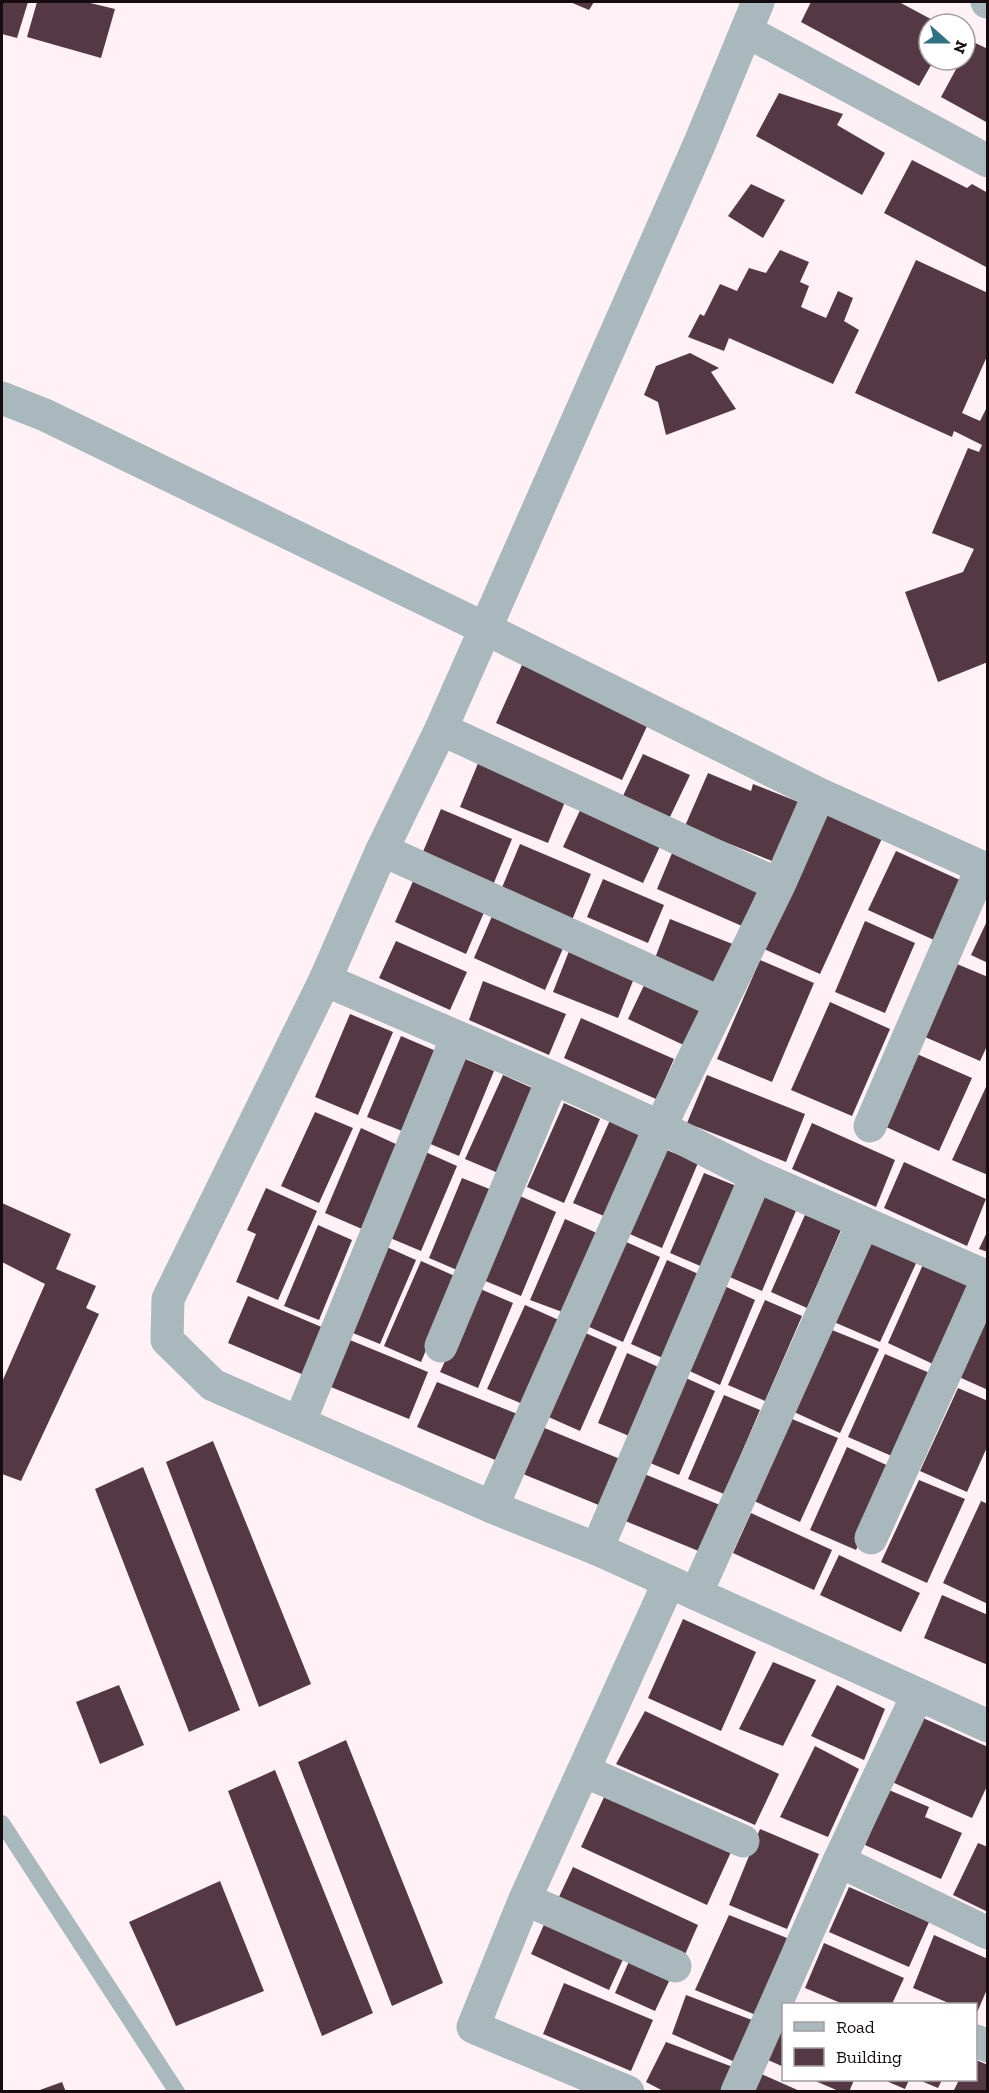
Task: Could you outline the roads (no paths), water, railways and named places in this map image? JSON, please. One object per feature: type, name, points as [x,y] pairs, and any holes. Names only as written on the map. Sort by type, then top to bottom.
[{"type":"street","points":[[758,2],[694,156],[441,729],[382,850],[325,980],[168,1299],[167,1340],[213,1385],[300,1421],[492,1507],[597,1550],[987,1726]]},
{"type":"street","points":[[746,31],[987,161]]},
{"type":"street","points":[[2,398],[45,414],[819,794],[985,869],[870,1126]]},
{"type":"street","points":[[441,729],[779,885]]},
{"type":"street","points":[[492,1507],[660,1127],[779,885],[819,794]]},
{"type":"street","points":[[382,850],[721,1003]]},
{"type":"street","points":[[325,980],[553,1078],[660,1127],[756,1176],[987,1277],[871,1538]]},
{"type":"street","points":[[300,1421],[457,1037]]},
{"type":"street","points":[[441,1346],[553,1078]]},
{"type":"street","points":[[597,1550],[756,1176]]},
{"type":"street","points":[[628,2091],[473,2027],[525,1899],[584,1771],[683,1588],[863,1223]]},
{"type":"street","points":[[737,2091],[839,1861],[917,1696]]},
{"type":"street","points":[[584,1771],[743,1841]]},
{"type":"street","points":[[839,1861],[987,1933]]},
{"type":"street","points":[[525,1899],[675,1966]]},
{"type":"lane","points":[[2,1823],[177,2091]]}]
